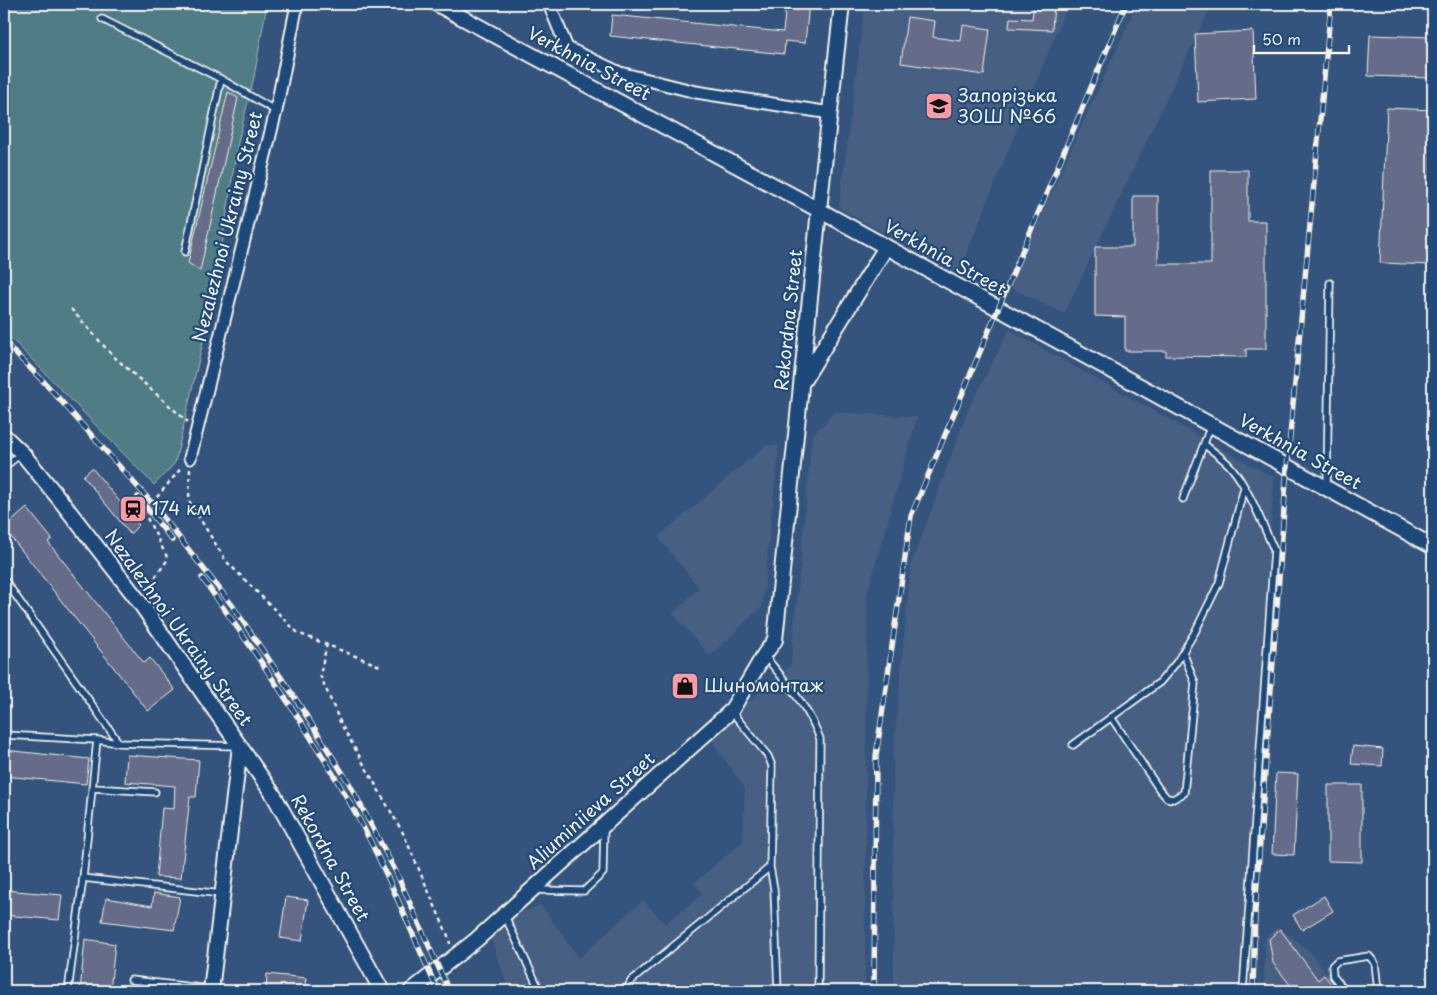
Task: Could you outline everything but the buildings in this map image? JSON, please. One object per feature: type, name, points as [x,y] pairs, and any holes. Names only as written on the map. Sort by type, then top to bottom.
[{"type":"street","name":"Nezalezhnoi Ukrainy Street","points":[[190,458],[276,111],[297,4]]},
{"type":"street","name":"Verkhnia Street","points":[[437,4],[886,246],[1327,489],[1433,545]]},
{"type":"street","points":[[549,4],[567,48],[620,73],[696,92],[830,113]]},
{"type":"street","name":"Rekordna Street","points":[[775,640],[842,4]]},
{"type":"street","points":[[802,384],[886,246]]},
{"type":"street","name":"Nezalezhnoi Ukrainy Street","points":[[4,436],[22,453],[138,600],[240,746],[211,990]]},
{"type":"street","name":"Aliuminiieva Street","points":[[411,991],[504,914],[731,711],[775,640]]},
{"type":"street","name":"Rekordna Street","points":[[240,746],[273,794],[382,991]]},
{"type":"lane","points":[[102,19],[222,80],[276,111]]},
{"type":"lane","points":[[184,252],[222,80]]},
{"type":"lane","points":[[1327,489],[1330,283]]},
{"type":"lane","points":[[1183,499],[1211,425]]},
{"type":"lane","points":[[1204,444],[1230,467],[1244,488],[1274,550],[1243,991]]},
{"type":"lane","points":[[4,467],[22,453]]},
{"type":"lane","points":[[1073,744],[1160,682],[1176,663],[1219,583],[1244,488]]},
{"type":"lane","points":[[4,579],[119,743]]},
{"type":"lane","points":[[1111,717],[1167,798],[1173,800],[1184,793],[1195,682],[1183,652]]},
{"type":"lane","points":[[764,655],[802,703],[815,724],[820,739],[818,991]]},
{"type":"lane","points":[[731,711],[768,756],[772,766],[770,867],[774,889],[778,991]]},
{"type":"lane","points":[[4,735],[119,743],[240,746]]},
{"type":"lane","points":[[68,991],[83,878],[97,740]]},
{"type":"lane","points":[[93,788],[155,792]]},
{"type":"lane","points":[[531,890],[584,891],[603,873],[604,824]]},
{"type":"lane","points":[[626,991],[632,981],[770,867]]},
{"type":"lane","points":[[83,878],[222,894]]},
{"type":"lane","points":[[504,914],[540,991]]},
{"type":"lane","points":[[1345,991],[1333,976],[1332,966],[1337,961],[1369,956],[1375,963],[1378,991]]},
{"type":"lane","points":[[131,980],[211,990]]},
{"type":"path","points":[[72,309],[112,355],[197,430]]},
{"type":"path","points":[[138,600],[168,559],[143,510],[190,458]]},
{"type":"path","points":[[190,458],[189,501],[226,561],[298,633],[380,666]]},
{"type":"path","points":[[327,644],[320,675],[341,724],[403,833],[449,938],[453,958]]},
{"type":"shaded area","name":"Запорізька ЗОШ №66","points":[[865,4],[1068,4],[958,274],[839,208]]},
{"type":"shaded area","points":[[1137,4],[1212,4],[1064,314],[1009,287]]},
{"type":"shaded area","points":[[1009,330],[1274,478],[1239,991],[894,991],[893,756],[911,565],[969,408]]},
{"type":"shaded area","points":[[835,412],[917,417],[867,594],[865,991],[509,991],[490,935],[509,917],[541,905],[579,958],[643,900],[665,924],[703,894],[694,883],[743,841],[745,788],[709,737],[791,665],[812,435]]},
{"type":"shaded area","points":[[766,445],[779,446],[762,607],[710,656],[673,614],[699,588],[658,537]]},
{"type":"shaded area","points":[[1278,927],[1307,949],[1341,991],[1264,991],[1265,938]]},
{"type":"green space","points":[[4,4],[267,4],[254,77],[237,146],[216,285],[175,463],[154,485],[4,331]]},
{"type":"railway","points":[[874,991],[876,756],[911,516],[1126,4]]},
{"type":"railway","points":[[1253,991],[1255,911],[1287,467],[1331,4]]},
{"type":"railway","points":[[4,342],[45,383],[152,503],[232,605],[297,701],[349,783],[396,872],[449,991]]},
{"type":"railway","points":[[138,497],[172,540]]},
{"type":"railway","points":[[202,578],[282,693],[338,782],[367,834],[438,991]]},
{"type":"place","name":"Запорізька ЗОШ №66","points":[[939,106]]},
{"type":"place","name":"174 км","points":[[133,509]]},
{"type":"place","name":"Шиномонтаж","points":[[685,686]]}]
